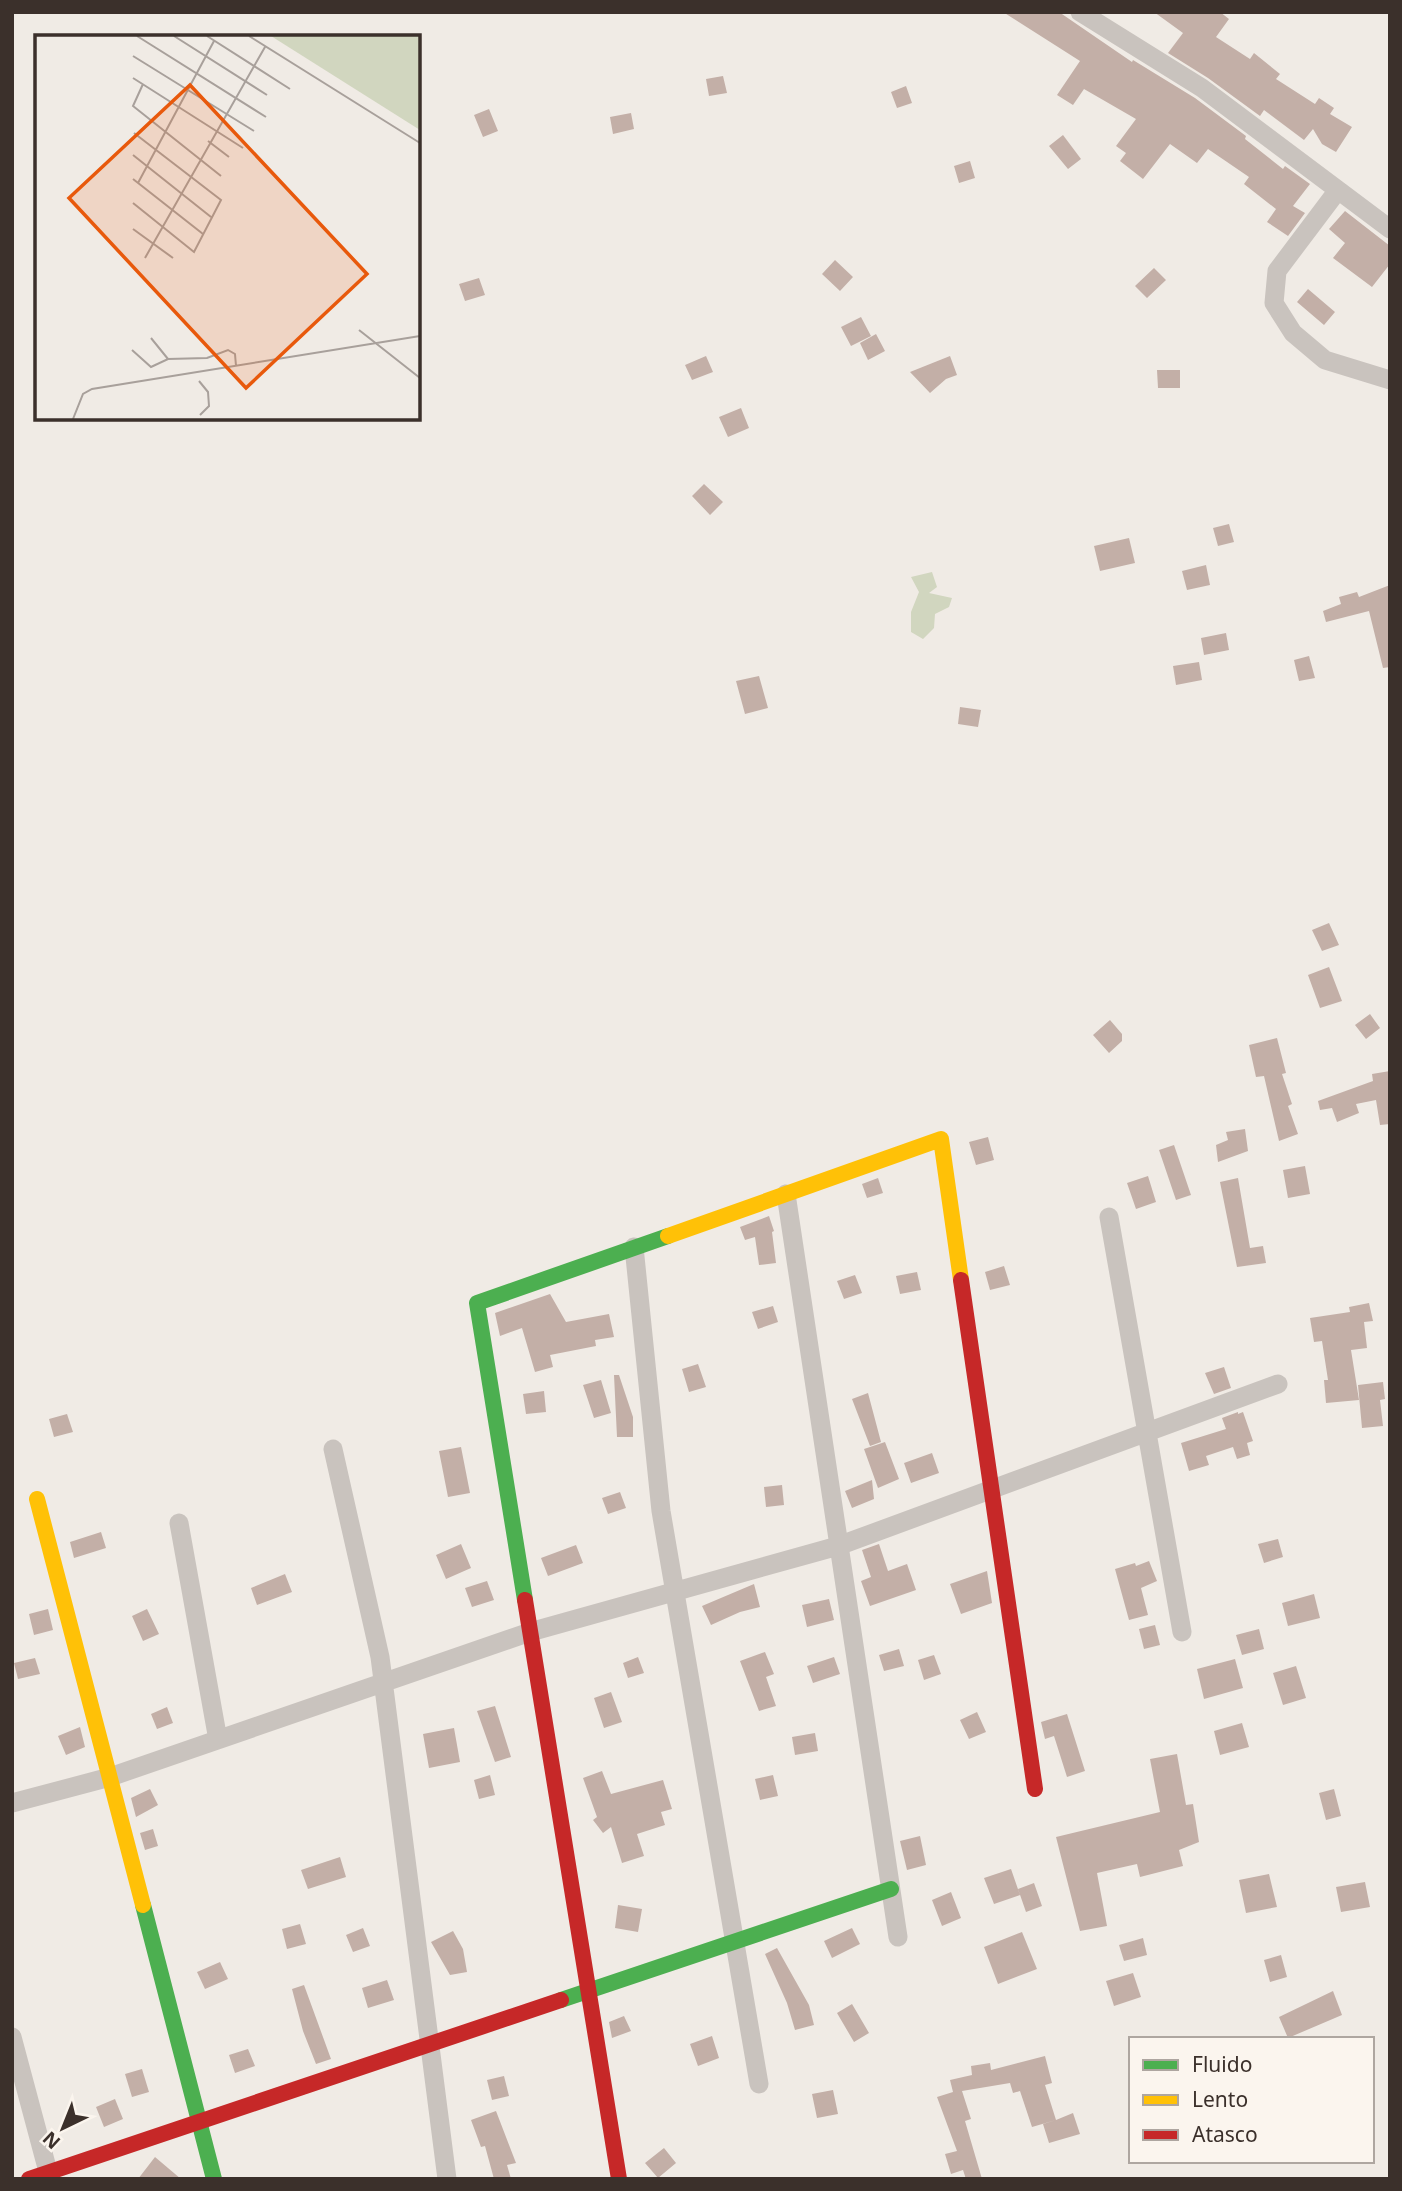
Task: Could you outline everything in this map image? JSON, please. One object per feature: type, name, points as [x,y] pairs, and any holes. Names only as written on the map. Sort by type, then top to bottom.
[{"type":"street","points":[[1080,12],[1202,88],[1390,229]]},
{"type":"street","points":[[1338,190],[1277,271],[1274,303],[1293,333],[1325,360],[1390,380]]},
{"type":"street","points":[[619,2179],[477,1303],[941,1139],[1035,1789]]},
{"type":"street","points":[[786,1194],[898,1937]]},
{"type":"street","points":[[1109,1217],[1182,1632]]},
{"type":"street","points":[[634,1247],[661,1511],[759,2084]]},
{"type":"street","points":[[12,1803],[110,1777],[530,1632],[838,1546],[1278,1384]]},
{"type":"street","points":[[333,1449],[380,1657],[447,2179]]},
{"type":"street","points":[[37,1499],[214,2179]]},
{"type":"street","points":[[180,1523],[218,1740]]},
{"type":"street","points":[[29,2179],[49,2175],[199,2121],[891,1889]]},
{"type":"street","points":[[12,2037],[49,2175]]},
{"type":"green space","points":[[932,572],[937,587],[929,593],[952,598],[949,607],[935,614],[934,628],[923,639],[911,632],[911,612],[919,592],[911,577]]},
{"type":"building","points":[[1003,12],[1059,12],[1132,62],[1133,60],[1195,98],[1246,136],[1245,139],[1283,169],[1285,166],[1310,184],[1293,206],[1305,213],[1288,236],[1267,222],[1276,209],[1244,184],[1249,177],[1208,149],[1197,163],[1170,144],[1143,179],[1120,161],[1126,153],[1116,146],[1136,119],[1084,89],[1073,105],[1057,95],[1080,61]]},
{"type":"building","points":[[1154,12],[1220,12],[1229,19],[1216,37],[1250,59],[1254,53],[1280,74],[1276,79],[1315,104],[1319,98],[1334,108],[1330,114],[1352,127],[1336,152],[1322,144],[1313,129],[1304,140],[1264,110],[1260,116],[1168,53],[1183,33]]},
{"type":"building","points":[[723,76],[727,93],[709,96],[706,79]]},
{"type":"building","points":[[906,86],[912,103],[897,108],[891,92]]},
{"type":"building","points":[[489,109],[498,131],[483,137],[474,115]]},
{"type":"building","points":[[631,113],[634,129],[613,134],[610,117]]},
{"type":"building","points":[[1063,135],[1081,159],[1068,169],[1049,146]]},
{"type":"building","points":[[970,161],[975,178],[959,183],[954,166]]},
{"type":"building","points":[[1345,211],[1390,246],[1390,264],[1372,287],[1333,258],[1345,243],[1329,229]]},
{"type":"building","points":[[835,260],[853,277],[840,291],[822,274]]},
{"type":"building","points":[[1154,268],[1166,280],[1147,298],[1135,286]]},
{"type":"building","points":[[479,278],[485,295],[465,301],[459,284]]},
{"type":"building","points":[[1308,289],[1335,312],[1324,325],[1297,302]]},
{"type":"building","points":[[861,317],[871,336],[851,346],[841,327]]},
{"type":"building","points":[[876,334],[885,351],[868,360],[860,343]]},
{"type":"building","points":[[706,356],[713,372],[692,380],[685,365]]},
{"type":"building","points":[[950,356],[957,375],[946,379],[930,393],[910,372]]},
{"type":"building","points":[[1157,370],[1180,370],[1180,388],[1158,388]]},
{"type":"building","points":[[741,408],[749,428],[728,437],[719,417]]},
{"type":"building","points":[[704,484],[723,502],[710,515],[692,496]]},
{"type":"building","points":[[1229,524],[1234,542],[1218,546],[1213,528]]},
{"type":"building","points":[[1129,538],[1135,563],[1100,571],[1094,546]]},
{"type":"building","points":[[1206,565],[1210,585],[1187,590],[1182,571]]},
{"type":"building","points":[[1390,585],[1390,667],[1383,668],[1369,611],[1326,622],[1323,611],[1341,604],[1339,597],[1357,592],[1359,597]]},
{"type":"building","points":[[1226,633],[1229,650],[1204,655],[1201,638]]},
{"type":"building","points":[[1309,656],[1315,678],[1299,681],[1294,660]]},
{"type":"building","points":[[1199,662],[1202,680],[1176,685],[1173,666]]},
{"type":"building","points":[[759,676],[768,708],[745,714],[736,681]]},
{"type":"building","points":[[960,707],[981,710],[978,727],[958,724]]},
{"type":"building","points":[[1329,923],[1339,945],[1322,951],[1312,930]]},
{"type":"building","points":[[1329,967],[1342,1001],[1320,1008],[1308,975]]},
{"type":"building","points":[[1370,1014],[1380,1028],[1366,1039],[1355,1025]]},
{"type":"building","points":[[1110,1020],[1122,1034],[1122,1041],[1109,1053],[1093,1035]]},
{"type":"building","points":[[1277,1038],[1286,1073],[1282,1074],[1292,1104],[1288,1106],[1298,1134],[1279,1141],[1264,1076],[1256,1077],[1249,1045]]},
{"type":"building","points":[[1390,1071],[1390,1124],[1380,1125],[1376,1100],[1356,1104],[1359,1113],[1337,1122],[1332,1108],[1320,1110],[1318,1101],[1373,1081],[1372,1074]]},
{"type":"building","points":[[1245,1129],[1248,1151],[1218,1162],[1216,1145],[1228,1140],[1226,1132]]},
{"type":"building","points":[[988,1137],[994,1160],[976,1165],[969,1142]]},
{"type":"building","points":[[1174,1145],[1191,1195],[1176,1200],[1159,1150]]},
{"type":"building","points":[[1305,1166],[1310,1194],[1288,1198],[1283,1170]]},
{"type":"building","points":[[1148,1176],[1156,1202],[1136,1209],[1127,1183]]},
{"type":"building","points":[[878,1178],[883,1193],[867,1198],[862,1184]]},
{"type":"building","points":[[1238,1178],[1250,1248],[1263,1246],[1266,1263],[1237,1267],[1220,1182]]},
{"type":"building","points":[[769,1216],[774,1231],[776,1263],[759,1265],[755,1237],[745,1240],[740,1227]]},
{"type":"building","points":[[1004,1266],[1010,1285],[990,1290],[985,1272]]},
{"type":"building","points":[[917,1272],[921,1290],[900,1294],[896,1276]]},
{"type":"building","points":[[855,1275],[862,1293],[844,1299],[837,1281]]},
{"type":"building","points":[[550,1294],[566,1322],[609,1314],[614,1337],[595,1340],[596,1346],[550,1355],[553,1367],[535,1372],[522,1328],[500,1336],[495,1313]]},
{"type":"building","points":[[1369,1303],[1373,1321],[1364,1322],[1367,1348],[1351,1350],[1359,1400],[1326,1403],[1324,1380],[1328,1380],[1322,1341],[1314,1342],[1310,1318],[1350,1312],[1349,1307]]},
{"type":"building","points":[[773,1306],[778,1322],[758,1329],[752,1312]]},
{"type":"building","points":[[698,1364],[706,1387],[689,1392],[682,1369]]},
{"type":"building","points":[[1224,1367],[1231,1388],[1214,1394],[1205,1373]]},
{"type":"building","points":[[614,1375],[619,1375],[633,1417],[633,1437],[617,1437]]},
{"type":"building","points":[[601,1380],[611,1413],[594,1418],[583,1385]]},
{"type":"building","points":[[1383,1382],[1385,1399],[1380,1400],[1383,1426],[1362,1428],[1358,1385]]},
{"type":"building","points":[[544,1391],[546,1412],[526,1414],[523,1394]]},
{"type":"building","points":[[868,1393],[881,1442],[870,1446],[852,1399]]},
{"type":"building","points":[[1243,1412],[1253,1441],[1247,1443],[1250,1455],[1237,1459],[1233,1447],[1206,1456],[1209,1465],[1189,1471],[1181,1443],[1226,1429],[1222,1418]]},
{"type":"building","points":[[67,1414],[73,1432],[54,1437],[49,1419]]},
{"type":"building","points":[[885,1442],[899,1479],[878,1488],[864,1449]]},
{"type":"building","points":[[461,1447],[470,1493],[448,1497],[439,1451]]},
{"type":"building","points":[[932,1453],[939,1473],[911,1483],[904,1463]]},
{"type":"building","points":[[872,1480],[874,1499],[852,1508],[845,1491]]},
{"type":"building","points":[[782,1485],[784,1505],[766,1507],[764,1487]]},
{"type":"building","points":[[620,1492],[626,1508],[608,1514],[602,1498]]},
{"type":"building","points":[[101,1532],[106,1548],[74,1558],[70,1542]]},
{"type":"building","points":[[1278,1539],[1283,1557],[1264,1563],[1258,1544]]},
{"type":"building","points":[[461,1544],[471,1568],[446,1579],[436,1555]]},
{"type":"building","points":[[879,1544],[888,1571],[907,1564],[916,1590],[870,1606],[861,1581],[871,1577],[862,1550]]},
{"type":"building","points":[[576,1545],[583,1563],[548,1576],[541,1558]]},
{"type":"building","points":[[1149,1561],[1157,1581],[1141,1588],[1148,1615],[1129,1620],[1115,1569]]},
{"type":"building","points":[[987,1571],[992,1603],[961,1614],[950,1584]]},
{"type":"building","points":[[285,1574],[292,1592],[257,1605],[251,1588]]},
{"type":"building","points":[[487,1581],[494,1600],[472,1607],[465,1588]]},
{"type":"building","points":[[754,1584],[760,1607],[740,1612],[711,1625],[702,1606]]},
{"type":"building","points":[[1314,1594],[1320,1618],[1288,1626],[1282,1603]]},
{"type":"building","points":[[829,1599],[834,1620],[807,1627],[802,1605]]},
{"type":"building","points":[[48,1609],[53,1630],[34,1635],[29,1614]]},
{"type":"building","points":[[147,1609],[159,1634],[143,1641],[132,1616]]},
{"type":"building","points":[[1155,1625],[1160,1645],[1144,1649],[1139,1629]]},
{"type":"building","points":[[1259,1629],[1264,1649],[1242,1655],[1236,1635]]},
{"type":"building","points":[[899,1649],[904,1666],[884,1671],[879,1655]]},
{"type":"building","points":[[765,1652],[774,1674],[766,1677],[776,1706],[759,1711],[740,1661]]},
{"type":"building","points":[[934,1655],[941,1674],[924,1680],[918,1660]]},
{"type":"building","points":[[638,1657],[644,1673],[628,1678],[623,1663]]},
{"type":"building","points":[[834,1657],[840,1674],[813,1683],[807,1666]]},
{"type":"building","points":[[35,1658],[40,1674],[18,1679],[14,1663]]},
{"type":"building","points":[[1235,1659],[1243,1688],[1204,1699],[1197,1669]]},
{"type":"building","points":[[1296,1666],[1306,1698],[1283,1705],[1273,1673]]},
{"type":"building","points":[[611,1692],[622,1722],[604,1728],[594,1698]]},
{"type":"building","points":[[495,1706],[511,1757],[495,1762],[477,1711]]},
{"type":"building","points":[[167,1707],[173,1723],[157,1729],[151,1714]]},
{"type":"building","points":[[977,1712],[986,1732],[969,1739],[960,1720]]},
{"type":"building","points":[[1067,1714],[1085,1771],[1067,1777],[1054,1736],[1045,1739],[1041,1722]]},
{"type":"building","points":[[1242,1723],[1249,1747],[1220,1755],[1214,1731]]},
{"type":"building","points":[[80,1727],[85,1747],[66,1755],[58,1736]]},
{"type":"building","points":[[454,1728],[460,1762],[429,1768],[423,1734]]},
{"type":"building","points":[[815,1733],[818,1751],[795,1755],[792,1737]]},
{"type":"building","points":[[1177,1754],[1186,1805],[1193,1804],[1199,1842],[1179,1850],[1183,1866],[1140,1877],[1137,1864],[1097,1873],[1107,1926],[1080,1931],[1056,1837],[1160,1812],[1150,1759]]},
{"type":"building","points":[[602,1771],[611,1794],[663,1780],[672,1809],[661,1812],[665,1825],[637,1834],[644,1856],[622,1863],[611,1827],[603,1833],[593,1820],[597,1817],[583,1778]]},
{"type":"building","points":[[490,1775],[495,1795],[479,1799],[474,1780]]},
{"type":"building","points":[[773,1775],[778,1796],[760,1800],[755,1779]]},
{"type":"building","points":[[150,1789],[158,1805],[136,1817],[131,1798]]},
{"type":"building","points":[[1334,1789],[1341,1816],[1326,1820],[1319,1793]]},
{"type":"building","points":[[153,1829],[158,1846],[145,1850],[140,1833]]},
{"type":"building","points":[[920,1836],[926,1865],[907,1870],[900,1841]]},
{"type":"building","points":[[340,1857],[346,1877],[308,1889],[301,1870]]},
{"type":"building","points":[[1011,1869],[1020,1895],[994,1904],[984,1878]]},
{"type":"building","points":[[1269,1874],[1277,1907],[1246,1913],[1239,1880]]},
{"type":"building","points":[[1365,1882],[1370,1907],[1341,1912],[1336,1887]]},
{"type":"building","points":[[1034,1883],[1042,1906],[1026,1912],[1018,1889]]},
{"type":"building","points":[[951,1892],[961,1918],[942,1926],[932,1900]]},
{"type":"building","points":[[618,1905],[642,1909],[638,1932],[615,1928]]},
{"type":"building","points":[[300,1924],[306,1944],[287,1949],[282,1929]]},
{"type":"building","points":[[363,1928],[370,1946],[353,1952],[346,1935]]},
{"type":"building","points":[[852,1928],[860,1944],[832,1958],[824,1941]]},
{"type":"building","points":[[453,1931],[463,1949],[467,1972],[450,1975],[431,1942]]},
{"type":"building","points":[[1022,1932],[1037,1969],[998,1984],[984,1947]]},
{"type":"building","points":[[1143,1938],[1147,1955],[1124,1961],[1119,1945]]},
{"type":"building","points":[[777,1948],[809,2005],[814,2025],[795,2030],[787,2003],[765,1954]]},
{"type":"building","points":[[1281,1955],[1287,1977],[1270,1982],[1264,1960]]},
{"type":"building","points":[[220,1962],[228,1979],[205,1989],[197,1972]]},
{"type":"building","points":[[1133,1973],[1141,1997],[1114,2006],[1106,1981]]},
{"type":"building","points":[[387,1980],[394,2000],[368,2008],[362,1988]]},
{"type":"building","points":[[304,1985],[331,2059],[316,2064],[303,2031],[292,1989]]},
{"type":"building","points":[[1333,1991],[1342,2015],[1290,2037],[1288,2037],[1279,2017]]},
{"type":"building","points":[[852,2004],[869,2033],[854,2042],[837,2013]]},
{"type":"building","points":[[624,2016],[631,2031],[612,2038],[609,2022]]},
{"type":"building","points":[[712,2036],[719,2058],[698,2066],[690,2044]]},
{"type":"building","points":[[248,2049],[255,2066],[235,2073],[229,2055]]},
{"type":"building","points":[[1045,2056],[1052,2083],[1045,2085],[1056,2120],[1032,2127],[1020,2091],[1013,2093],[1010,2083],[962,2091],[971,2119],[965,2121],[982,2179],[966,2179],[963,2170],[951,2174],[945,2154],[957,2151],[937,2097],[953,2092],[950,2080],[972,2075],[971,2066],[990,2063],[991,2070]]},
{"type":"building","points":[[142,2069],[149,2092],[132,2097],[125,2074]]},
{"type":"building","points":[[504,2076],[509,2096],[492,2100],[487,2080]]},
{"type":"building","points":[[833,2090],[838,2114],[817,2118],[812,2094]]},
{"type":"building","points":[[115,2099],[123,2119],[104,2127],[96,2107]]},
{"type":"building","points":[[496,2111],[516,2163],[507,2165],[511,2179],[494,2179],[485,2146],[481,2147],[471,2120]]},
{"type":"building","points":[[1073,2113],[1080,2134],[1049,2143],[1043,2124]]},
{"type":"building","points":[[664,2148],[676,2163],[658,2178],[645,2163]]},
{"type":"building","points":[[155,2157],[181,2179],[138,2179]]},
{"type":"traffic: fast","points":[[525,1600],[477,1303],[668,1236]]},
{"type":"traffic: fast","points":[[561,2000],[891,1889]]},
{"type":"traffic: fast","points":[[143,1905],[214,2179]]},
{"type":"traffic: slow","points":[[668,1236],[941,1139],[961,1280]]},
{"type":"traffic: slow","points":[[37,1499],[143,1905]]},
{"type":"traffic: jam","points":[[961,1280],[1035,1789]]},
{"type":"traffic: jam","points":[[525,1600],[619,2179]]},
{"type":"traffic: jam","points":[[29,2179],[561,2000]]}]
